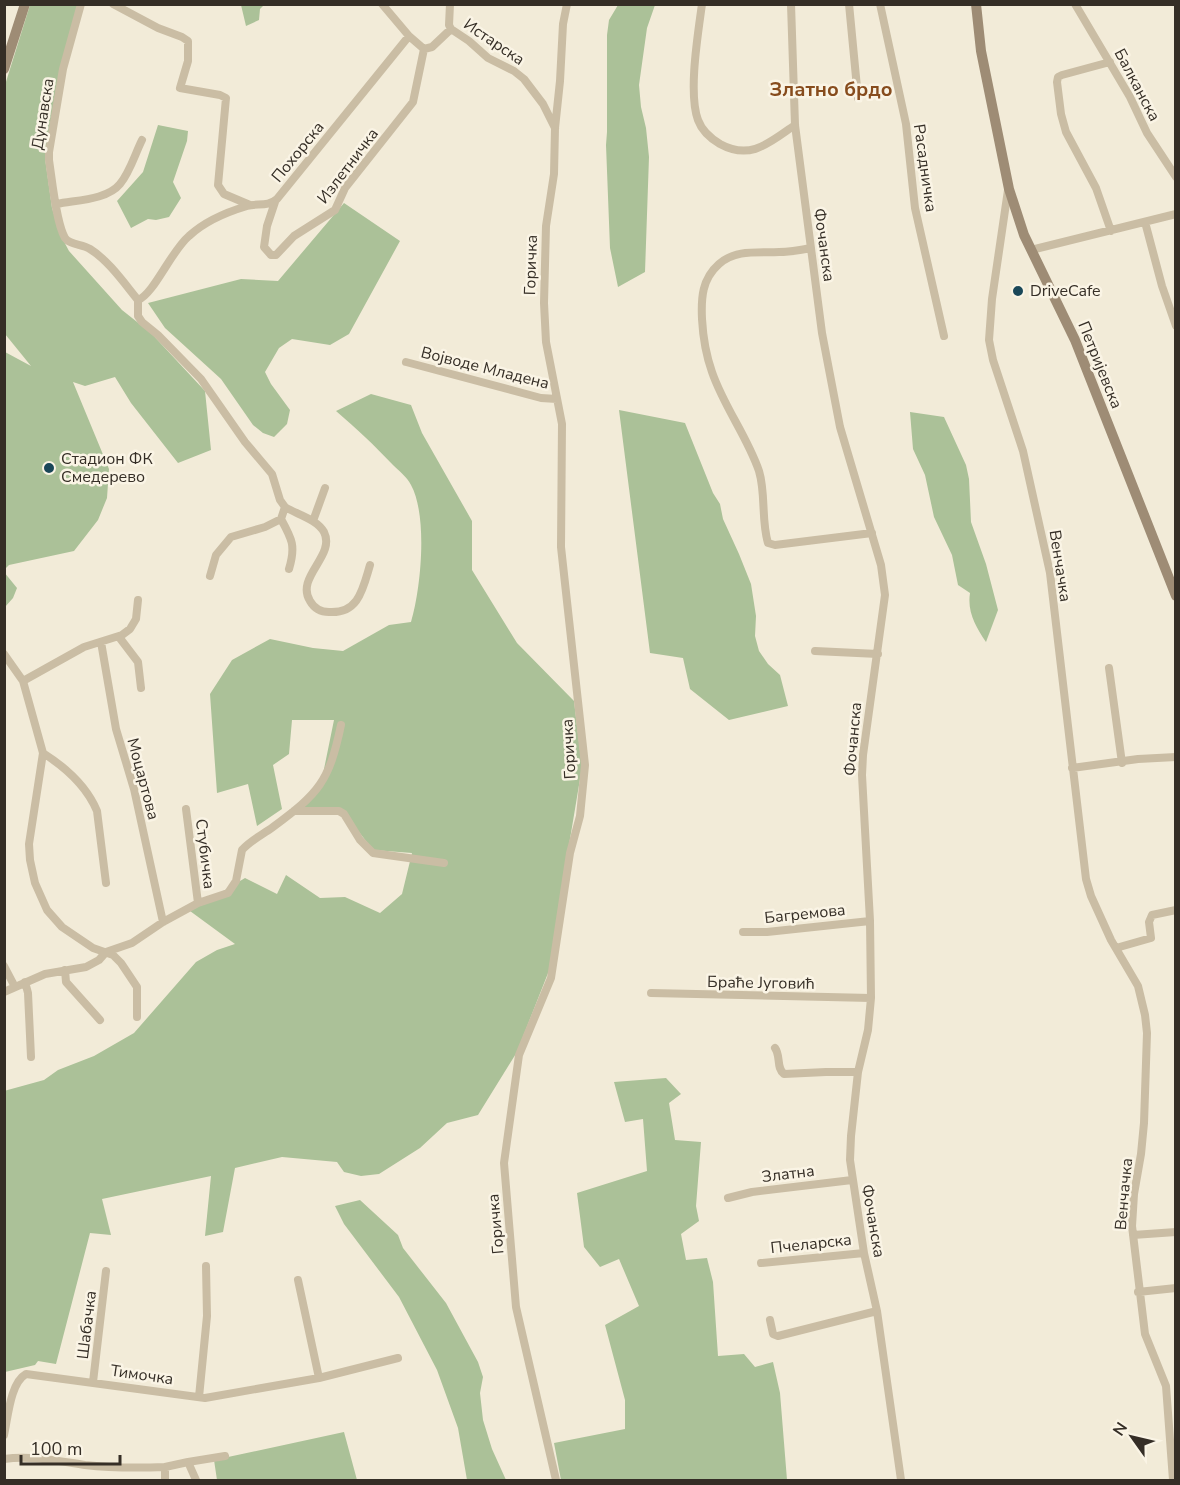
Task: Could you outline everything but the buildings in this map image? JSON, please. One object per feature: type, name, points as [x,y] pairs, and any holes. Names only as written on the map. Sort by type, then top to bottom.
[{"type":"main road","points":[[4,69],[25,4]]},
{"type":"main road","name":"Петријевска","points":[[976,4],[981,51],[1009,189],[1016,211],[1031,250],[1075,340],[1176,596]]},
{"type":"main road","points":[[1004,212],[1009,207],[1016,211]]},
{"type":"street","name":"Дунавска","points":[[81,4],[63,69],[49,160],[60,225],[66,239],[71,243],[87,247],[98,255],[138,300]]},
{"type":"street","points":[[112,4],[158,28],[186,39],[189,46],[188,61],[180,88],[226,98],[218,185],[221,192],[250,205]]},
{"type":"street","points":[[382,4],[424,50],[432,47],[451,29]]},
{"type":"street","name":"Истарска","points":[[450,4],[448,25],[451,29],[488,58],[514,71],[524,79],[543,104],[555,128]]},
{"type":"street","name":"Горичка","points":[[556,1480],[516,1307],[504,1163],[519,1054],[551,978],[563,892],[580,816],[585,765],[563,578],[560,532],[562,424],[546,342],[544,303],[546,226],[554,174],[555,128],[563,24],[567,4]]},
{"type":"street","points":[[702,4],[695,92],[696,114],[703,130],[717,142],[729,148],[746,151],[761,148],[795,125]]},
{"type":"street","name":"Фочанска","points":[[791,4],[795,125],[822,333],[834,400],[854,478],[881,565],[885,595],[865,729],[862,776],[870,921],[871,998],[868,1030],[858,1072],[850,1136],[852,1180],[864,1253],[877,1311],[902,1480]]},
{"type":"street","points":[[849,4],[858,98]]},
{"type":"street","name":"Расадничка","points":[[880,4],[906,124],[915,208],[944,336]]},
{"type":"street","name":"Балканска","points":[[1075,4],[1135,106],[1147,133],[1176,177]]},
{"type":"street","name":"Похорска","points":[[138,300],[150,290],[174,251],[187,237],[215,219],[250,205],[274,202],[409,36]]},
{"type":"street","name":"Излетничка","points":[[274,202],[264,247],[271,255],[276,255],[294,236],[335,210],[345,188],[413,102],[424,50]]},
{"type":"street","points":[[1110,62],[1062,75],[1058,77],[1057,82],[1066,132],[1096,188],[1111,231]]},
{"type":"street","points":[[57,204],[105,194],[116,189],[124,178],[142,140]]},
{"type":"street","name":"Венчачка","points":[[1009,189],[988,340],[1023,451],[1050,573],[1086,879],[1099,916],[1138,986],[1143,1001],[1147,1033],[1144,1123],[1132,1226],[1144,1334],[1166,1386],[1173,1480]]},
{"type":"street","points":[[1031,250],[1176,214]]},
{"type":"street","points":[[1145,222],[1162,286],[1176,326]]},
{"type":"street","points":[[811,248],[780,252],[749,252],[731,256],[718,265],[705,285],[700,300],[705,350],[715,380],[758,469],[763,491],[768,543],[775,545],[872,533]]},
{"type":"street","points":[[138,300],[138,316],[141,322],[158,335],[201,379],[245,442],[269,468],[276,482],[280,500],[285,507],[321,527],[326,539],[323,554],[307,586],[307,596],[317,609],[328,613],[354,606],[361,594],[370,566]]},
{"type":"street","name":"Војводе Младена","points":[[406,362],[541,398],[557,399]]},
{"type":"street","points":[[313,521],[325,488]]},
{"type":"street","points":[[210,576],[216,555],[231,537],[265,527],[281,519],[285,507]]},
{"type":"street","points":[[281,519],[293,541],[293,558],[289,569]]},
{"type":"street","points":[[23,681],[84,647],[119,637],[130,629],[136,619],[138,600]]},
{"type":"street","points":[[119,637],[138,662],[141,688]]},
{"type":"street","name":"Моцартова","points":[[101,642],[116,729],[134,789],[163,922]]},
{"type":"street","points":[[814,651],[878,654]]},
{"type":"street","points":[[4,654],[23,681],[43,753],[29,844],[35,883],[47,910],[62,927],[93,948],[106,951],[116,957],[138,992],[137,1017]]},
{"type":"street","points":[[1109,668],[1122,763]]},
{"type":"street","points":[[4,992],[45,974],[86,967],[99,960],[106,951],[132,943],[163,922],[198,903],[228,893],[236,881],[242,850],[294,811],[314,793],[326,776],[336,749],[341,725]]},
{"type":"street","points":[[43,753],[73,777],[95,806],[106,883]]},
{"type":"street","points":[[1072,768],[1122,763],[1138,759],[1174,757],[1176,767]]},
{"type":"street","name":"Стубичка","points":[[186,809],[198,903]]},
{"type":"street","points":[[294,811],[339,811],[344,814],[360,840],[373,853],[444,863]]},
{"type":"street","points":[[1116,948],[1151,938],[1149,922],[1152,915],[1176,910]]},
{"type":"street","name":"Багремова","points":[[743,932],[767,932],[870,921]]},
{"type":"street","points":[[4,966],[15,987]]},
{"type":"street","points":[[65,970],[66,982],[100,1020]]},
{"type":"street","points":[[25,982],[28,993],[31,1057]]},
{"type":"street","name":"Браће Југовић","points":[[651,993],[871,998]]},
{"type":"street","points":[[775,1048],[779,1053],[780,1069],[784,1074],[858,1072]]},
{"type":"street","name":"Златна","points":[[728,1198],[752,1192],[852,1180]]},
{"type":"street","points":[[1133,1235],[1176,1232]]},
{"type":"street","name":"Пчеларска","points":[[761,1263],[864,1253]]},
{"type":"street","points":[[199,1397],[207,1316],[206,1266]]},
{"type":"street","name":"Шабачка","points":[[93,1382],[106,1272]]},
{"type":"street","points":[[298,1280],[319,1378]]},
{"type":"street","points":[[1138,1292],[1176,1288]]},
{"type":"street","points":[[770,1320],[773,1334],[778,1336],[877,1311]]},
{"type":"street","name":"Тимочка","points":[[4,1435],[15,1387],[23,1376],[30,1374],[212,1397],[319,1378],[398,1358]]},
{"type":"street","points":[[4,1459],[25,1457],[123,1467],[165,1467],[225,1456]]},
{"type":"street","points":[[188,1462],[196,1480]]},
{"type":"street","points":[[165,1467],[165,1480]]},
{"type":"green space","points":[[30,5],[78,5],[45,158],[52,208],[61,236],[69,251],[122,310],[151,333],[205,391],[211,450],[178,463],[131,403],[115,377],[85,386],[73,382],[109,469],[107,498],[98,520],[74,551],[9,565],[5,569],[5,352],[31,366],[5,334],[5,85]]},
{"type":"green space","points":[[241,5],[264,5],[260,9],[259,20],[246,26]]},
{"type":"green space","points":[[618,5],[655,5],[647,28],[639,85],[649,157],[645,272],[618,287],[610,248],[606,145],[607,35],[609,20]]},
{"type":"green space","points":[[158,125],[188,131],[187,141],[173,182],[181,198],[169,217],[148,219],[131,228],[117,201],[143,172]]},
{"type":"green space","points":[[344,203],[400,241],[349,334],[330,345],[292,339],[279,348],[265,372],[290,410],[287,424],[274,437],[263,433],[253,425],[221,379],[165,328],[148,303],[241,279],[278,281]]},
{"type":"green space","points":[[371,394],[411,405],[422,433],[472,521],[472,570],[517,643],[574,701],[582,767],[552,963],[517,1052],[478,1115],[447,1123],[420,1148],[379,1174],[361,1176],[344,1172],[337,1162],[282,1157],[235,1168],[223,1232],[205,1236],[211,1176],[102,1199],[111,1235],[90,1233],[56,1364],[38,1361],[35,1365],[5,1372],[4,1091],[44,1080],[58,1070],[94,1056],[134,1033],[196,962],[217,950],[235,944],[190,911],[245,878],[277,894],[286,875],[320,898],[345,897],[380,913],[402,894],[412,853],[373,850],[341,809],[303,807],[323,774],[334,720],[292,720],[289,754],[273,765],[282,809],[257,826],[248,784],[217,793],[210,694],[232,660],[270,639],[313,648],[343,651],[389,625],[411,622],[418,591],[421,553],[420,515],[416,498],[405,477],[336,411]]},
{"type":"green space","points":[[619,410],[685,423],[751,584],[756,616],[755,636],[759,651],[780,675],[788,706],[729,720],[690,689],[683,658],[650,653]]},
{"type":"green space","points":[[910,412],[944,417],[966,465],[971,522],[986,564],[998,610],[986,642],[971,613],[970,593],[958,585],[952,555],[934,517],[925,475],[913,449]]},
{"type":"green space","points":[[4,572],[17,588],[13,598],[5,607]]},
{"type":"green space","points":[[666,1078],[681,1094],[669,1103],[675,1140],[701,1142],[696,1206],[699,1221],[681,1234],[686,1260],[707,1258],[713,1282],[718,1356],[744,1354],[755,1367],[773,1362],[780,1393],[787,1480],[561,1480],[554,1443],[625,1429],[625,1400],[605,1325],[639,1306],[619,1259],[600,1267],[584,1247],[577,1193],[647,1171],[643,1119],[625,1122],[614,1082]]},
{"type":"green space","points":[[360,1200],[398,1235],[403,1248],[446,1303],[478,1362],[483,1377],[480,1393],[483,1420],[492,1449],[506,1480],[467,1480],[458,1428],[437,1370],[399,1297],[344,1224],[335,1206]]},
{"type":"green space","points":[[344,1432],[357,1480],[217,1480],[214,1460]]},
{"type":"place","name":"DriveCafe","points":[[1018,291]]},
{"type":"place","name":"Стадион ФК Смедерево","points":[[49,468]]},
{"type":"district","name":"Златно брдо","points":[[831,89]]}]
